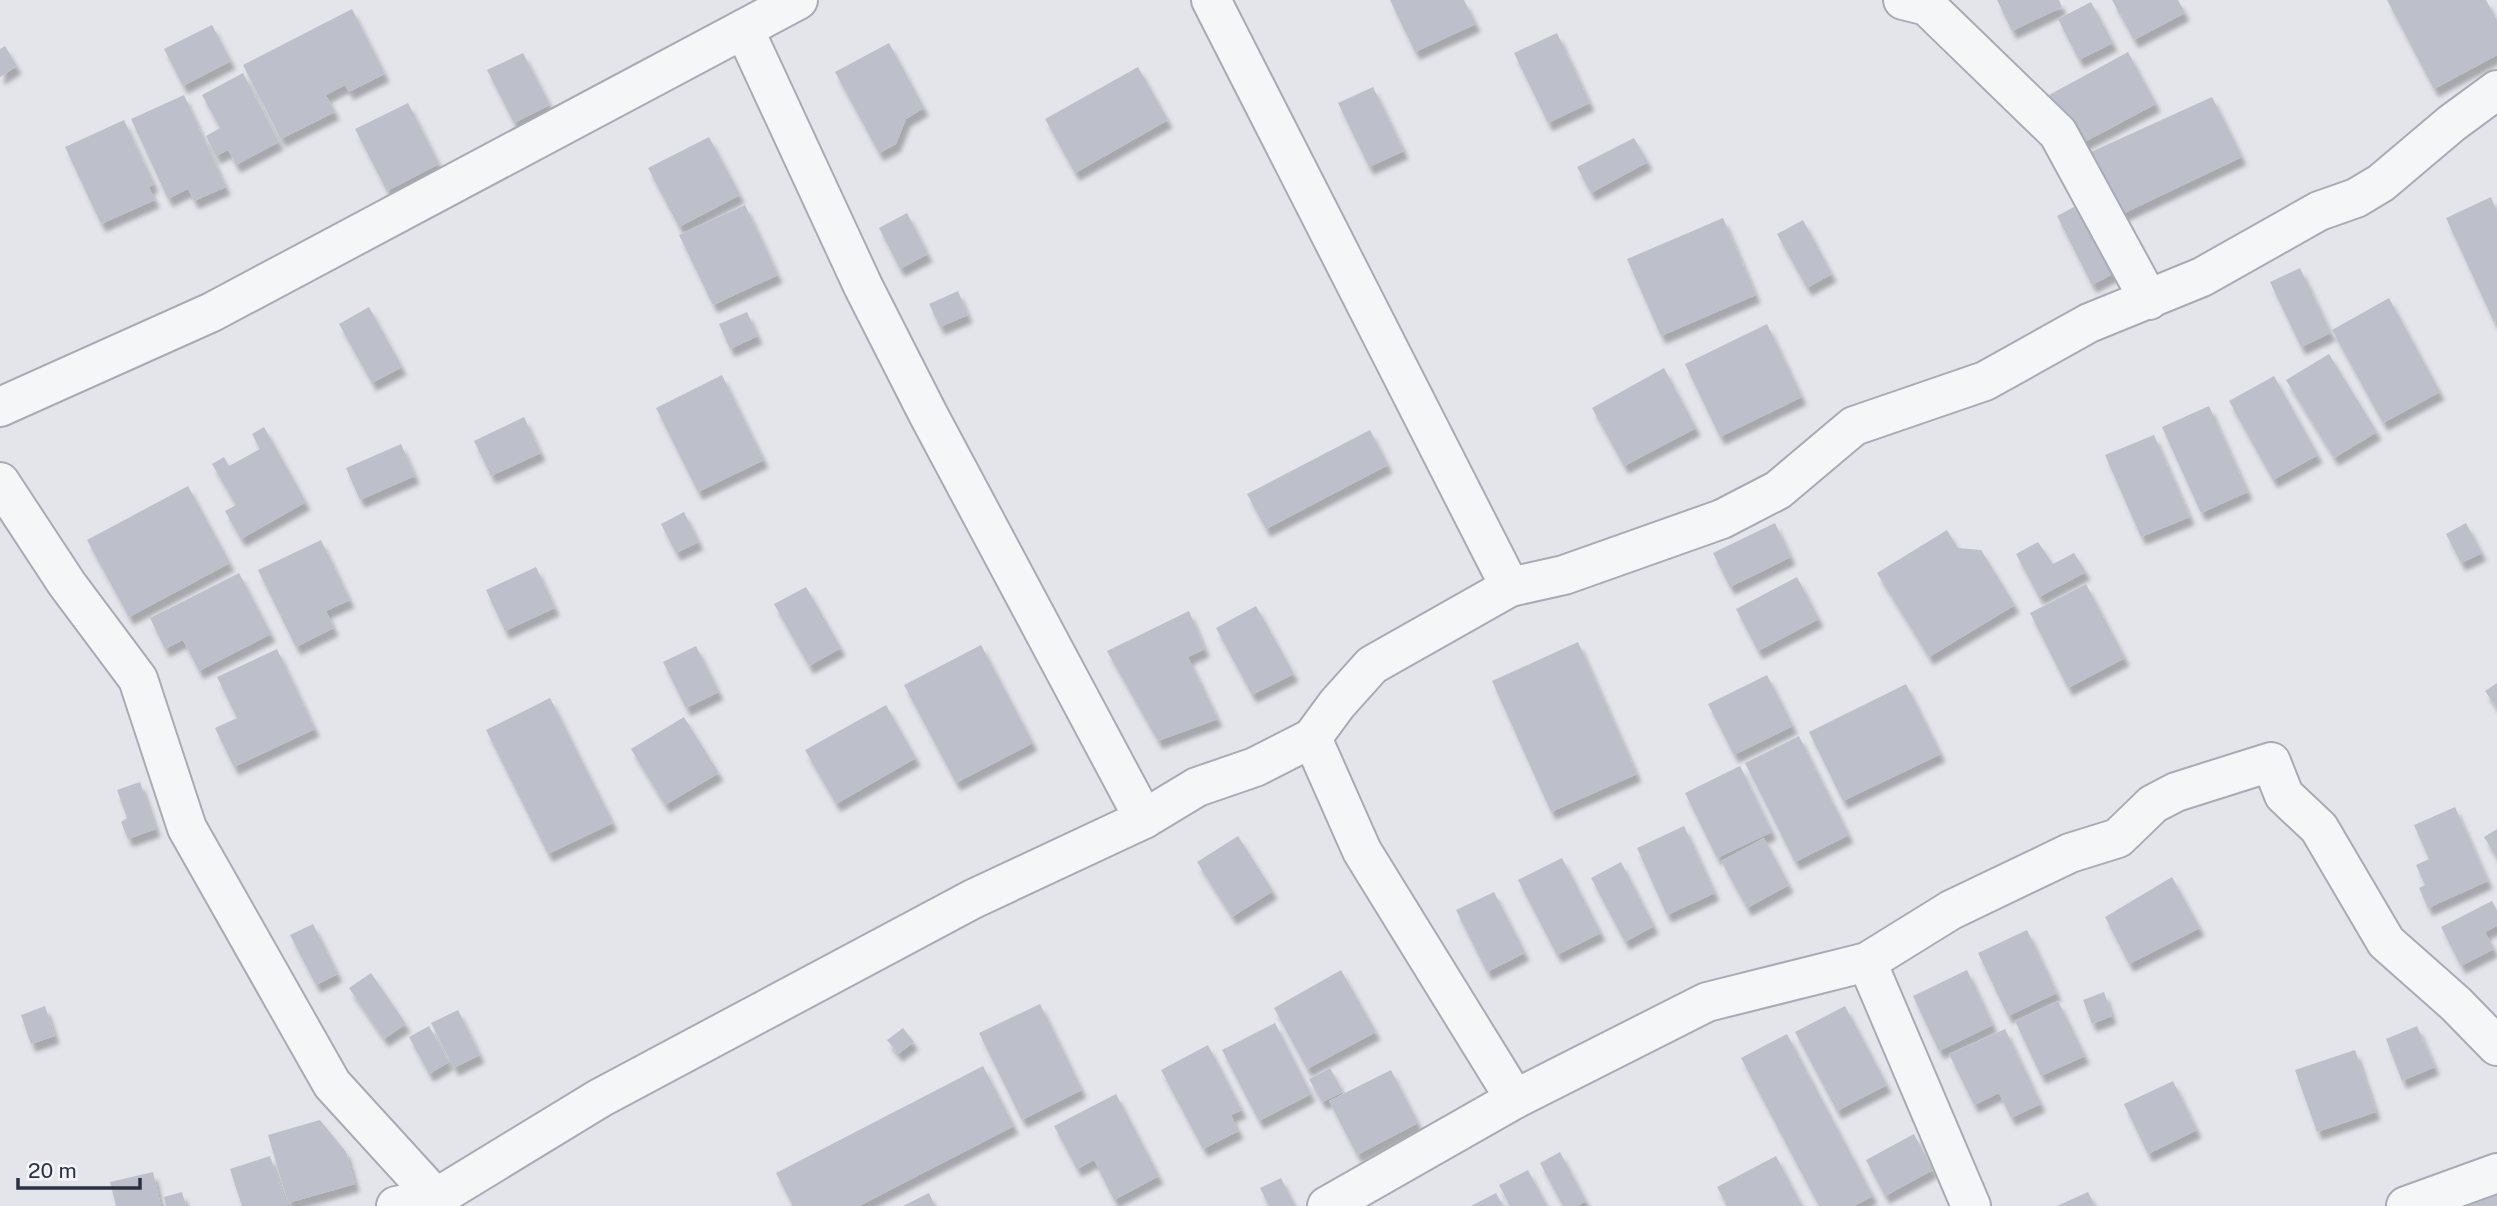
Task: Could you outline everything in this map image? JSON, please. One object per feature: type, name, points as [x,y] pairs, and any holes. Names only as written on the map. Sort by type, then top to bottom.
[{"type":"street","points":[[0,407],[212,312],[798,0]]},
{"type":"street","points":[[1212,0],[1510,587]]},
{"type":"street","points":[[1903,0],[1927,6],[2058,133],[2149,300]]},
{"type":"street","points":[[744,29],[863,286],[1144,819]]},
{"type":"street","points":[[396,1206],[438,1202],[600,1098],[868,954],[973,899],[1144,819],[1197,787],[1255,767],[1312,738],[1337,704],[1372,665],[1510,587],[1564,575],[1722,519],[1778,490],[1854,426],[1985,381],[2089,323],[2202,278],[2319,211],[2356,198],[2381,183],[2452,123],[2497,90]]},
{"type":"street","points":[[0,482],[67,584],[138,679],[187,828],[332,1084],[438,1202]]},
{"type":"street","points":[[1312,738],[1362,851],[1515,1099]]},
{"type":"street","points":[[1327,1206],[1515,1099],[1707,1002],[1867,962],[1951,910],[2070,853],[2118,838],[2153,804],[2176,792],[2271,762],[2284,795],[2319,828],[2386,942],[2456,1004],[2497,1046]]},
{"type":"street","points":[[1867,962],[1971,1206]]},
{"type":"street","points":[[2406,1206],[2497,1173]]},
{"type":"building","points":[[1390,0],[1464,0],[1476,24],[1415,52]]},
{"type":"building","points":[[1997,0],[2059,0],[2062,7],[2012,31]]},
{"type":"building","points":[[2112,0],[2178,0],[2185,13],[2134,40]]},
{"type":"building","points":[[2387,0],[2486,0],[2497,20],[2497,55],[2434,89]]},
{"type":"building","points":[[2091,2],[2113,43],[2079,60],[2058,19]]},
{"type":"building","points":[[352,9],[385,74],[349,92],[345,85],[326,95],[335,112],[281,139],[243,65]]},
{"type":"building","points":[[212,25],[231,61],[183,86],[164,49]]},
{"type":"building","points":[[1557,33],[1590,103],[1548,123],[1514,53]]},
{"type":"building","points":[[889,43],[924,108],[906,119],[896,144],[879,153],[835,72]]},
{"type":"building","points":[[5,46],[17,66],[0,77],[0,49]]},
{"type":"building","points":[[2128,52],[2156,104],[2077,146],[2049,95]]},
{"type":"building","points":[[523,53],[550,105],[514,123],[487,70]]},
{"type":"building","points":[[1138,67],[1168,120],[1075,173],[1045,119]]},
{"type":"building","points":[[243,73],[279,142],[236,165],[228,150],[216,156],[206,136],[220,128],[202,95]]},
{"type":"building","points":[[1373,87],[1404,151],[1369,167],[1338,103]]},
{"type":"building","points":[[184,95],[226,187],[194,201],[188,189],[168,199],[131,119]]},
{"type":"building","points":[[2212,97],[2242,157],[2116,217],[2082,156]]},
{"type":"building","points":[[408,103],[439,164],[387,191],[355,129]]},
{"type":"building","points":[[124,120],[154,184],[149,187],[155,200],[101,224],[65,147]]},
{"type":"building","points":[[709,137],[740,195],[679,227],[648,168]]},
{"type":"building","points":[[1634,138],[1648,162],[1591,193],[1577,167]]},
{"type":"building","points":[[2491,197],[2497,212],[2497,320],[2494,322],[2446,218]]},
{"type":"building","points":[[2089,199],[2124,268],[2092,285],[2057,216]]},
{"type":"building","points":[[745,205],[778,275],[713,305],[679,235]]},
{"type":"building","points":[[907,213],[928,254],[900,269],[879,228]]},
{"type":"building","points":[[1723,218],[1756,295],[1661,336],[1627,259]]},
{"type":"building","points":[[1803,220],[1832,274],[1807,288],[1777,234]]},
{"type":"building","points":[[2300,268],[2331,333],[2301,347],[2270,282]]},
{"type":"building","points":[[958,291],[968,315],[940,327],[929,304]]},
{"type":"building","points":[[2389,298],[2440,392],[2383,423],[2332,330]]},
{"type":"building","points":[[369,307],[402,367],[372,383],[339,324]]},
{"type":"building","points":[[747,312],[758,336],[730,349],[719,324]]},
{"type":"building","points":[[1767,324],[1802,397],[1720,437],[1685,364]]},
{"type":"building","points":[[2329,354],[2377,432],[2334,458],[2286,380]]},
{"type":"building","points":[[1664,368],[1696,428],[1624,466],[1592,408]]},
{"type":"building","points":[[722,375],[764,460],[698,492],[656,408]]},
{"type":"building","points":[[2274,376],[2318,455],[2273,480],[2229,401]]},
{"type":"building","points":[[2209,406],[2248,492],[2201,513],[2162,427]]},
{"type":"building","points":[[524,417],[541,453],[491,476],[474,441]]},
{"type":"building","points":[[264,427],[306,502],[241,539],[225,511],[236,505],[212,464],[224,457],[229,466],[260,449],[252,434]]},
{"type":"building","points":[[1370,430],[1388,465],[1266,529],[1247,494]]},
{"type":"building","points":[[2154,435],[2190,517],[2141,537],[2105,455]]},
{"type":"building","points":[[401,444],[415,476],[360,500],[346,468]]},
{"type":"building","points":[[188,486],[230,563],[129,617],[87,540]]},
{"type":"building","points":[[684,512],[699,542],[676,553],[661,524]]},
{"type":"building","points":[[1775,523],[1791,557],[1730,587],[1713,553]]},
{"type":"building","points":[[2466,523],[2482,553],[2461,563],[2446,534]]},
{"type":"building","points":[[1947,530],[1958,548],[1981,550],[2015,605],[1929,657],[1877,573]]},
{"type":"building","points":[[321,540],[350,600],[326,611],[334,628],[296,647],[258,570]]},
{"type":"building","points":[[2038,542],[2053,564],[2074,553],[2086,572],[2039,597],[2016,554]]},
{"type":"building","points":[[536,567],[555,608],[505,631],[486,590]]},
{"type":"building","points":[[239,573],[271,634],[199,671],[183,640],[165,649],[150,618]]},
{"type":"building","points":[[1797,577],[1819,619],[1758,651],[1736,609]]},
{"type":"building","points":[[2086,584],[2125,658],[2068,688],[2030,613]]},
{"type":"building","points":[[806,587],[841,648],[809,666],[774,604]]},
{"type":"building","points":[[1256,606],[1294,674],[1252,695],[1216,628]]},
{"type":"building","points":[[1189,611],[1205,649],[1188,657],[1218,719],[1158,741],[1107,651]]},
{"type":"building","points":[[1578,642],[1637,774],[1551,812],[1492,681]]},
{"type":"building","points":[[981,645],[1033,743],[956,783],[904,685]]},
{"type":"building","points":[[696,646],[719,692],[686,708],[663,662]]},
{"type":"building","points":[[277,649],[315,729],[234,767],[215,728],[237,718],[217,677]]},
{"type":"building","points":[[1767,675],[1793,726],[1734,755],[1708,704]]},
{"type":"building","points":[[2497,683],[2497,708],[2485,691]]},
{"type":"building","points":[[1906,684],[1941,754],[1843,801],[1809,732]]},
{"type":"building","points":[[550,698],[613,823],[548,854],[486,730]]},
{"type":"building","points":[[886,705],[916,758],[836,804],[805,750]]},
{"type":"building","points":[[684,717],[719,773],[665,805],[631,749]]},
{"type":"building","points":[[1799,736],[1849,835],[1795,862],[1745,763]]},
{"type":"building","points":[[1740,766],[1772,832],[1717,858],[1685,793]]},
{"type":"building","points":[[140,782],[156,829],[128,839],[121,822],[127,818],[117,790]]},
{"type":"building","points":[[2455,807],[2488,881],[2428,908],[2419,888],[2425,885],[2416,865],[2429,859],[2414,825]]},
{"type":"building","points":[[1684,826],[1715,893],[1667,915],[1637,848]]},
{"type":"building","points":[[2497,829],[2497,858],[2484,837]]},
{"type":"building","points":[[1238,836],[1273,891],[1232,917],[1197,862]]},
{"type":"building","points":[[1764,838],[1789,885],[1747,908],[1721,861]]},
{"type":"building","points":[[1562,858],[1601,933],[1557,955],[1518,880]]},
{"type":"building","points":[[1621,862],[1654,926],[1625,942],[1591,878]]},
{"type":"building","points":[[2172,877],[2200,928],[2129,964],[2105,917]]},
{"type":"building","points":[[1494,892],[1525,953],[1487,972],[1456,910]]},
{"type":"building","points":[[2492,901],[2497,910],[2497,926],[2485,932],[2494,949],[2461,966],[2441,927]]},
{"type":"building","points":[[313,924],[338,974],[316,985],[290,935]]},
{"type":"building","points":[[2027,930],[2057,993],[2008,1016],[1978,953]]},
{"type":"building","points":[[1341,970],[1376,1032],[1307,1069],[1274,1008]]},
{"type":"building","points":[[1967,970],[1993,1025],[1939,1051],[1913,996]]},
{"type":"building","points":[[371,973],[406,1024],[384,1039],[349,988]]},
{"type":"building","points":[[2104,992],[2112,1016],[2092,1024],[2083,1000]]},
{"type":"building","points":[[2058,1001],[2085,1056],[2041,1076],[2015,1021]]},
{"type":"building","points":[[1040,1004],[1082,1090],[1022,1120],[979,1033]]},
{"type":"building","points":[[45,1006],[55,1036],[31,1044],[21,1015]]},
{"type":"building","points":[[1845,1006],[1887,1085],[1837,1111],[1795,1032]]},
{"type":"building","points":[[458,1010],[480,1055],[454,1068],[431,1023]]},
{"type":"building","points":[[1275,1023],[1311,1094],[1259,1121],[1222,1050]]},
{"type":"building","points":[[429,1026],[449,1062],[429,1074],[409,1037]]},
{"type":"building","points":[[2417,1026],[2435,1067],[2402,1081],[2386,1039]]},
{"type":"building","points":[[903,1028],[914,1042],[898,1054],[887,1040]]},
{"type":"building","points":[[2005,1029],[2041,1104],[2011,1118],[1999,1093],[1974,1105],[1949,1054]]},
{"type":"building","points":[[1787,1034],[1873,1196],[1854,1206],[1819,1206],[1741,1058]]},
{"type":"building","points":[[1208,1045],[1242,1110],[1231,1115],[1239,1131],[1203,1149],[1161,1070]]},
{"type":"building","points":[[2355,1050],[2376,1112],[2317,1132],[2295,1070]]},
{"type":"building","points":[[983,1066],[1014,1126],[859,1206],[793,1206],[776,1173]]},
{"type":"building","points":[[1330,1068],[1343,1092],[1322,1102],[1309,1079]]},
{"type":"building","points":[[1391,1070],[1418,1123],[1357,1155],[1329,1101]]},
{"type":"building","points":[[2173,1081],[2197,1130],[2148,1154],[2124,1104]]},
{"type":"building","points":[[1116,1094],[1159,1176],[1114,1200],[1094,1160],[1077,1169],[1054,1126]]},
{"type":"building","points":[[320,1120],[346,1152],[355,1184],[288,1203],[268,1135]]},
{"type":"building","points":[[1914,1134],[1933,1170],[1885,1196],[1866,1160]]},
{"type":"building","points":[[1560,1152],[1586,1201],[1577,1206],[1563,1206],[1540,1163]]},
{"type":"building","points":[[270,1156],[287,1206],[242,1206],[230,1169]]},
{"type":"building","points":[[1776,1156],[1802,1206],[1727,1206],[1717,1187]]},
{"type":"building","points":[[1528,1170],[1547,1206],[1510,1206],[1499,1185]]},
{"type":"building","points":[[153,1172],[161,1206],[116,1206],[110,1182]]},
{"type":"building","points":[[1281,1178],[1295,1206],[1269,1206],[1260,1188]]},
{"type":"building","points":[[2497,1185],[2497,1206],[2449,1206]]},
{"type":"building","points":[[182,1192],[186,1206],[166,1206],[164,1197]]},
{"type":"building","points":[[2088,1192],[2095,1206],[2057,1206]]},
{"type":"building","points":[[929,1193],[935,1206],[903,1206]]},
{"type":"building","points":[[1496,1193],[1503,1206],[1471,1206]]}]
